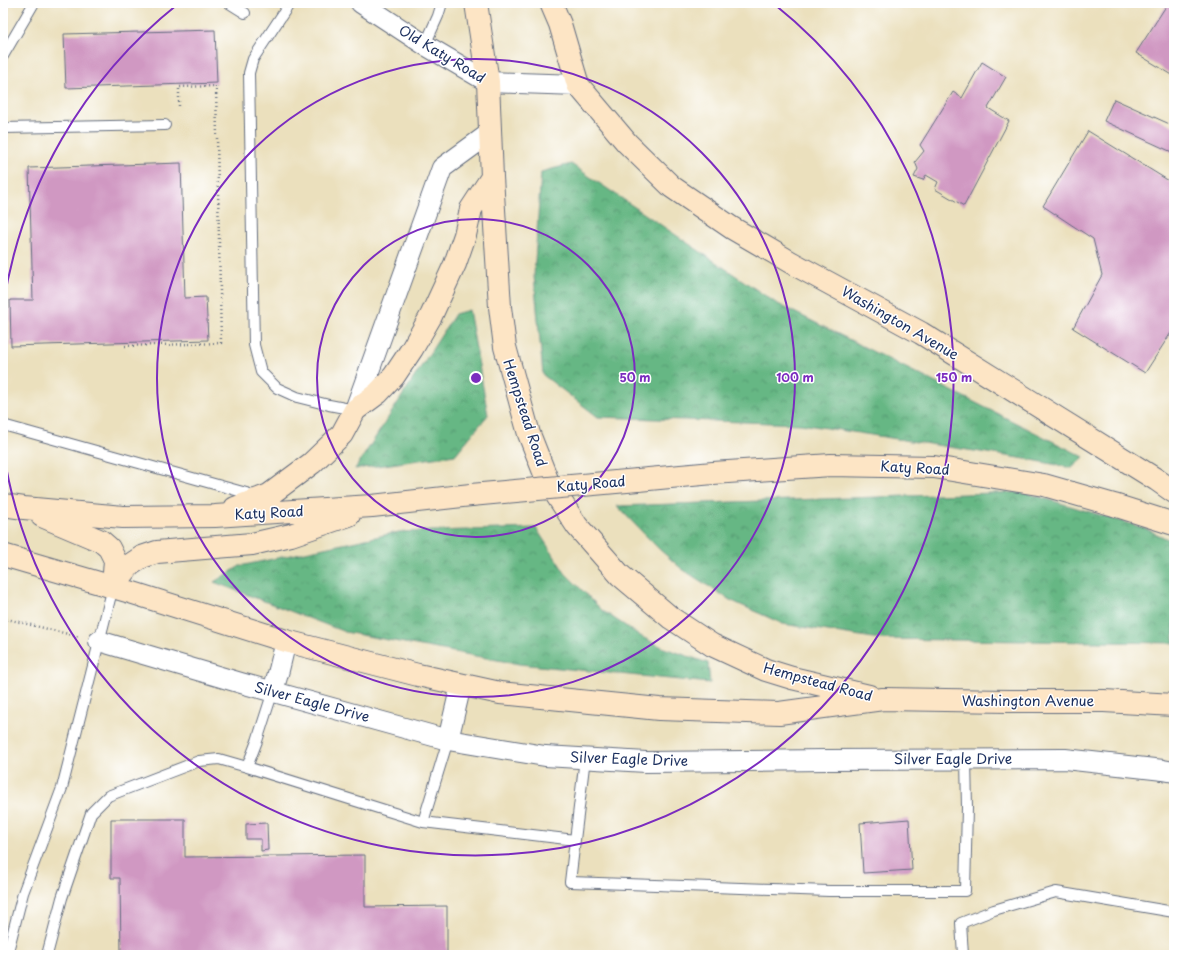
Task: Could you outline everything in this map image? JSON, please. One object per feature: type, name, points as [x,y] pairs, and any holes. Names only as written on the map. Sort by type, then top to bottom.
[{"type":"main road","name":"Hempstead Road","points":[[476,3],[488,82],[500,307],[505,347],[529,434],[548,482],[577,526],[620,575],[671,618],[712,645],[766,670],[792,678],[883,699]]},
{"type":"main road","points":[[551,3],[560,24],[578,85]]},
{"type":"main road","name":"Washington Avenue","points":[[578,85],[627,143],[672,187],[732,228],[792,263],[921,333],[1174,492]]},
{"type":"main road","points":[[215,516],[270,496],[312,463],[342,434],[355,410],[378,393],[394,376],[431,316],[455,264],[465,235],[471,209],[492,177]]},
{"type":"main road","name":"Katy Road","points":[[3,506],[123,517],[215,516],[372,506],[471,495],[713,473],[830,465],[934,467],[1044,485],[1174,524]]},
{"type":"main road","points":[[112,586],[130,565],[142,557],[157,552],[252,544],[291,535],[372,506]]},
{"type":"main road","points":[[24,508],[101,541],[109,548],[115,560],[112,586]]},
{"type":"main road","points":[[3,555],[112,586],[286,641],[418,675],[500,693],[659,709],[779,713],[883,699]]},
{"type":"main road","name":"Washington Avenue","points":[[883,699],[1104,701],[1173,704]]},
{"type":"street","name":"Old Katy Road","points":[[361,3],[425,46],[488,82],[578,85]]},
{"type":"street","points":[[355,410],[442,168],[490,133]]},
{"type":"street","name":"Silver Eagle Drive","points":[[99,641],[448,740],[545,756],[646,762],[1065,759],[1174,772]]},
{"type":"street","points":[[273,691],[286,641]]},
{"type":"street","points":[[448,740],[462,685]]},
{"type":"lane","points":[[3,56],[34,3]]},
{"type":"lane","points":[[229,3],[245,13]]},
{"type":"lane","points":[[290,3],[253,59],[249,73],[254,345],[261,372],[277,388],[297,397],[355,410]]},
{"type":"lane","points":[[425,46],[442,3]]},
{"type":"lane","points":[[3,128],[165,125]]},
{"type":"lane","points":[[3,425],[263,498]]},
{"type":"lane","points":[[7,955],[23,893],[62,788],[112,586]]},
{"type":"lane","points":[[247,767],[273,691]]},
{"type":"lane","points":[[423,822],[448,740]]},
{"type":"lane","points":[[585,758],[570,882],[829,891],[964,891],[967,808],[966,759]]},
{"type":"lane","points":[[47,955],[62,898],[91,813],[108,796],[200,761],[219,759],[423,822],[576,840]]},
{"type":"lane","points":[[963,955],[961,923],[994,910],[1056,892],[1174,912]]},
{"type":"path","points":[[125,346],[221,343],[216,86],[179,87],[179,108]]},
{"type":"path","points":[[3,618],[99,641]]},
{"type":"green space","points":[[571,164],[776,303],[1084,457],[1072,468],[1032,460],[801,424],[598,417],[543,375],[534,276],[541,172]]},
{"type":"green space","points":[[469,310],[488,415],[455,455],[355,469],[455,314]]},
{"type":"green space","points":[[1023,492],[1144,528],[1174,542],[1174,643],[880,639],[783,624],[730,600],[682,569],[659,549],[617,506]]},
{"type":"green space","points":[[536,528],[565,573],[603,611],[642,637],[664,648],[708,663],[710,683],[519,664],[345,632],[214,582],[240,566],[399,532]]},
{"type":"building","points":[[1168,3],[1174,7],[1174,76],[1136,53]]},
{"type":"building","points":[[215,30],[217,83],[66,88],[64,34]]},
{"type":"building","points":[[982,62],[1006,77],[988,108],[1009,121],[964,206],[935,189],[938,182],[926,175],[923,180],[914,177],[918,169],[915,162],[924,151],[920,145],[953,92],[962,98]]},
{"type":"building","points":[[1114,99],[1174,126],[1174,153],[1104,121]]},
{"type":"building","points":[[1088,131],[1174,184],[1174,328],[1145,373],[1073,328],[1102,275],[1093,239],[1043,206]]},
{"type":"building","points":[[181,163],[185,298],[206,297],[208,340],[11,346],[10,300],[33,300],[29,168]]},
{"type":"building","points":[[111,819],[185,819],[185,857],[365,855],[365,907],[447,906],[447,955],[121,955],[120,878],[111,878]]},
{"type":"building","points":[[909,819],[912,870],[863,873],[860,823]]},
{"type":"building","points":[[267,823],[268,850],[261,851],[261,839],[246,839],[246,824]]}]
